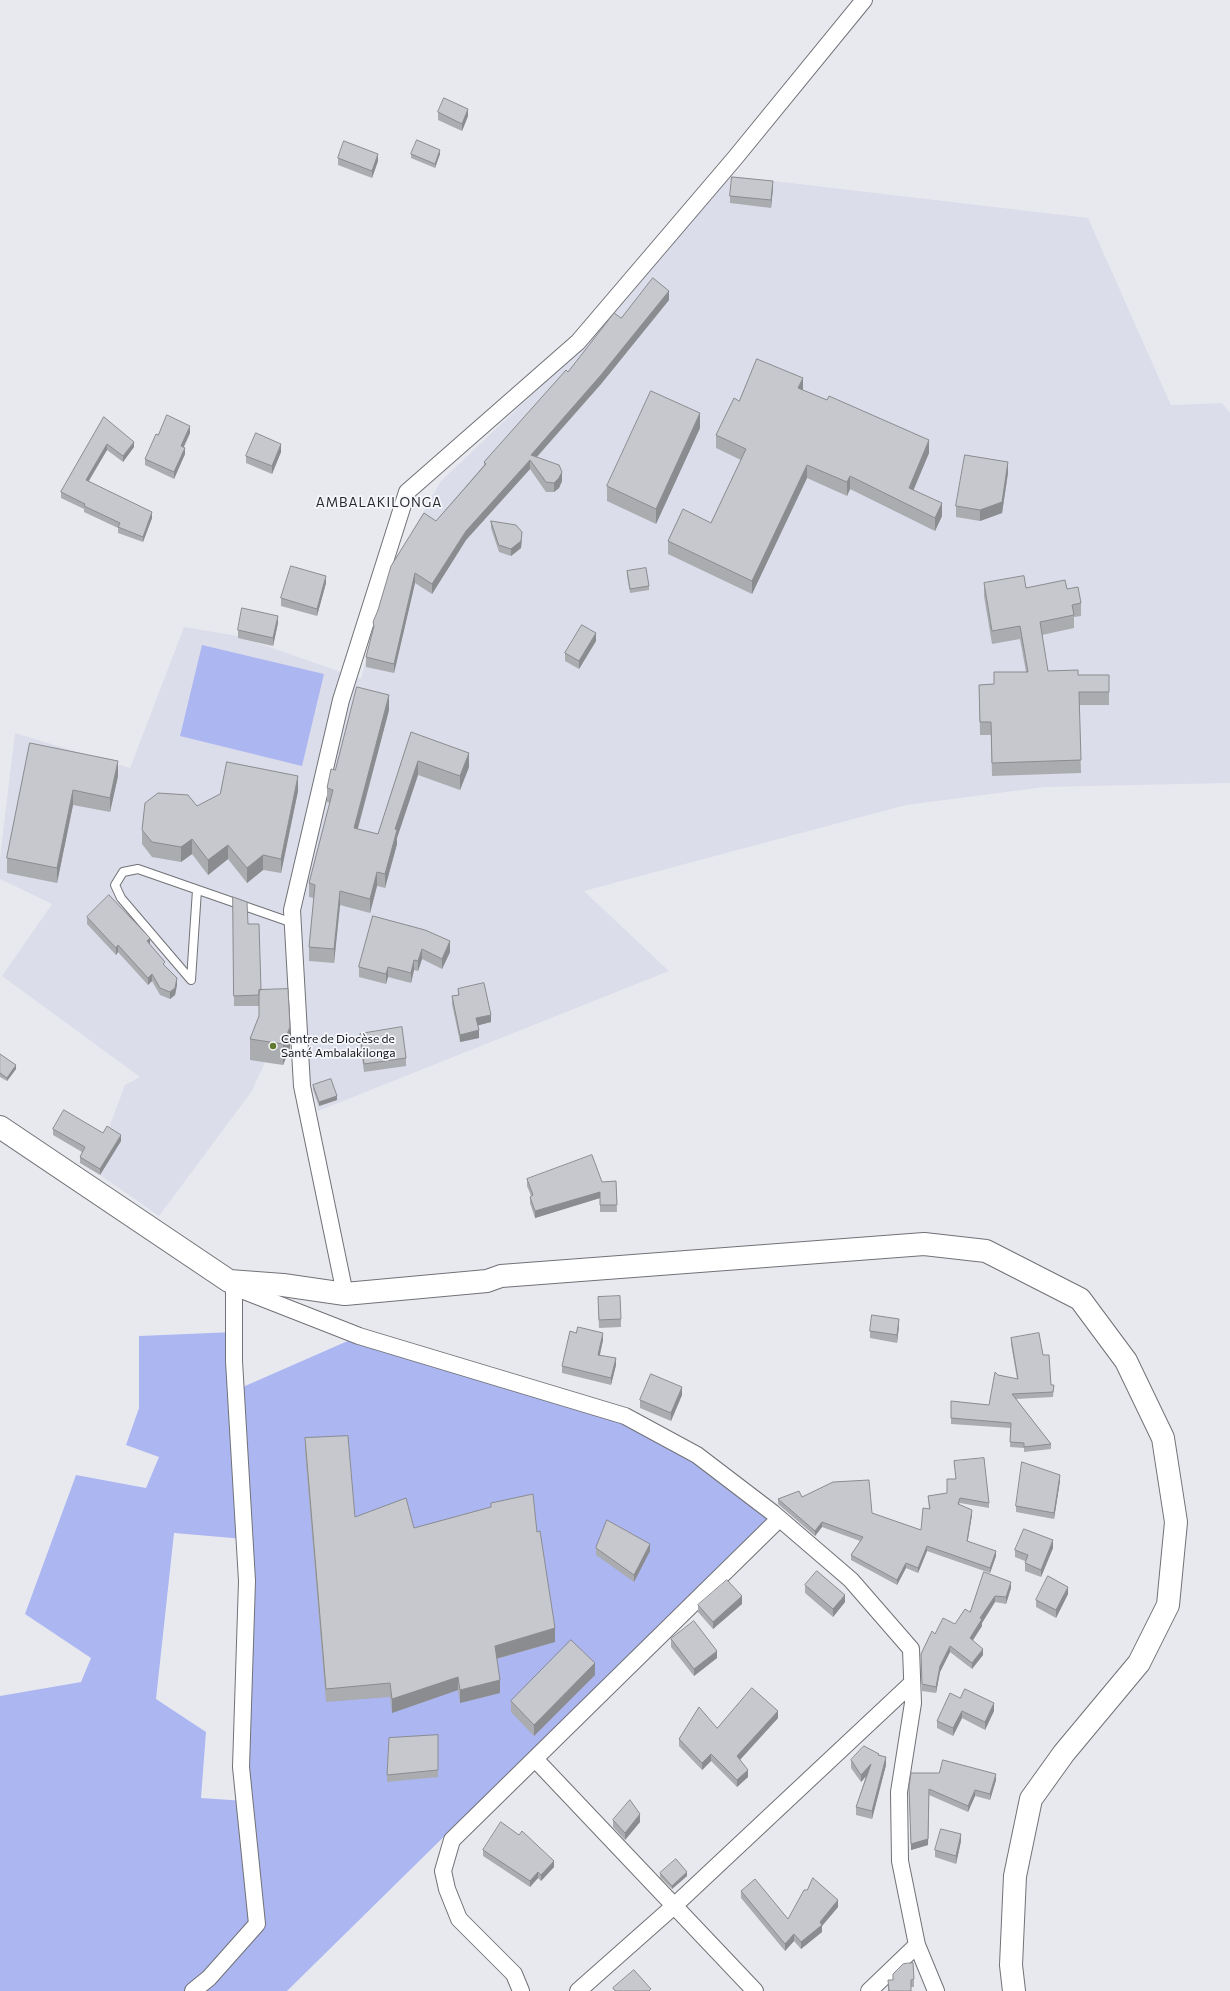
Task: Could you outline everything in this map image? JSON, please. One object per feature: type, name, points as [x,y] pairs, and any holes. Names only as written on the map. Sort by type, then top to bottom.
[{"type":"street","points":[[345,1294],[302,1086],[292,910],[341,700],[407,492],[578,342],[735,158],[864,0]]},
{"type":"street","points":[[0,1127],[231,1284],[359,1336],[625,1416],[697,1455],[779,1519],[851,1580],[911,1649],[913,1703],[899,1792],[900,1861],[917,1945],[936,1991]]},
{"type":"street","points":[[231,1284],[283,1285],[345,1294],[487,1281],[501,1276],[924,1244],[986,1251],[1080,1299],[1126,1361],[1163,1438],[1176,1522],[1168,1605],[1139,1663],[1064,1753],[1031,1799],[1015,1876],[1011,1965],[1014,1991]]},
{"type":"street","points":[[193,1991],[209,1978],[257,1924],[241,1767],[247,1581],[231,1284]]},
{"type":"street","points":[[521,1991],[514,1974],[460,1919],[447,1889],[443,1870],[452,1840],[536,1760],[779,1519]]},
{"type":"street","points":[[578,1991],[674,1906],[912,1683]]},
{"type":"street","points":[[536,1760],[755,1991]]},
{"type":"street","points":[[869,1991],[917,1945]]},
{"type":"lane","points":[[197,890],[191,980],[121,898],[115,885],[123,872],[138,868],[293,923]]},
{"type":"shaded area","points":[[731,176],[1088,218],[1171,405],[1222,403],[1230,413],[1230,783],[1045,787],[906,805],[584,891],[669,971],[318,1111],[309,1074],[307,1027],[280,1029],[252,1091],[159,1216],[100,1175],[107,1133],[125,1085],[140,1077],[2,976],[52,904],[0,879],[0,857],[15,733],[130,768],[184,627],[238,636],[361,679],[388,573],[441,481],[583,346]]},
{"type":"shaded area","points":[[202,645],[324,674],[302,766],[180,736]]},
{"type":"shaded area","points":[[234,1332],[236,1390],[359,1336],[625,1416],[773,1513],[287,1991],[0,1991],[0,1696],[81,1682],[91,1658],[25,1614],[76,1475],[146,1488],[159,1457],[126,1445],[139,1408],[139,1336]],"holes":[[[174,1533],[244,1539],[245,1801],[201,1798],[206,1732],[156,1699]]]},
{"type":"building","points":[[444,98],[468,109],[462,124],[438,112]]},
{"type":"building","points":[[417,140],[440,150],[435,164],[411,154]]},
{"type":"building","points":[[344,141],[378,154],[372,171],[338,158]]},
{"type":"building","points":[[732,177],[773,181],[771,200],[730,196]]},
{"type":"building","points":[[653,278],[669,291],[601,375],[531,455],[559,465],[562,472],[559,478],[554,483],[546,482],[530,460],[466,531],[432,584],[415,573],[394,664],[366,657],[374,626],[373,622],[391,566],[424,513],[436,521],[486,464],[484,462],[566,370],[568,372],[614,313],[621,318]]},
{"type":"building","points":[[757,359],[803,378],[798,388],[827,400],[829,396],[929,440],[909,488],[942,503],[935,518],[850,476],[847,482],[807,465],[752,581],[668,541],[683,509],[711,523],[746,449],[716,435],[734,398],[739,401]]},
{"type":"building","points":[[651,391],[700,413],[656,509],[607,486]]},
{"type":"building","points":[[167,415],[190,426],[181,446],[185,448],[174,472],[145,459],[156,434],[158,435]]},
{"type":"building","points":[[104,417],[134,442],[123,456],[107,444],[86,480],[152,512],[143,537],[118,527],[120,523],[84,506],[85,504],[61,492]]},
{"type":"building","points":[[256,433],[281,444],[272,466],[246,456]]},
{"type":"building","points":[[965,455],[1008,462],[1002,502],[980,510],[956,506]]},
{"type":"building","points":[[491,521],[516,525],[522,532],[521,541],[511,549],[499,545]]},
{"type":"building","points":[[291,566],[326,576],[317,609],[281,598]]},
{"type":"building","points":[[646,568],[649,586],[630,589],[627,571]]},
{"type":"building","points":[[1024,576],[1026,588],[1065,580],[1067,589],[1078,587],[1081,603],[1072,605],[1074,615],[1040,622],[1048,671],[1078,670],[1078,675],[1109,675],[1109,692],[1079,692],[1081,760],[992,763],[991,722],[980,722],[979,685],[994,684],[994,672],[1028,672],[1020,626],[992,631],[984,583]]},
{"type":"building","points":[[242,608],[278,616],[273,638],[238,630]]},
{"type":"building","points":[[582,625],[596,633],[579,661],[565,653]]},
{"type":"building","points":[[357,687],[389,695],[354,828],[378,834],[411,732],[469,753],[460,776],[418,761],[395,829],[397,830],[385,874],[377,872],[370,899],[340,891],[334,949],[309,947],[315,885],[309,883],[333,790],[327,788],[331,769],[335,770]]},
{"type":"building","points":[[30,743],[118,761],[110,798],[73,790],[57,868],[7,858]]},
{"type":"building","points":[[227,762],[298,776],[281,859],[263,855],[247,868],[228,845],[208,860],[192,839],[181,847],[152,842],[142,830],[145,803],[158,793],[188,795],[197,806],[220,794]]},
{"type":"building","points":[[109,895],[150,938],[147,941],[165,962],[163,964],[177,978],[175,988],[170,992],[160,988],[152,974],[148,978],[118,945],[116,948],[87,917]]},
{"type":"building","points":[[233,897],[247,902],[248,924],[259,924],[261,990],[259,990],[259,995],[234,996]]},
{"type":"building","points":[[373,916],[425,930],[450,941],[442,959],[422,949],[418,961],[414,960],[411,973],[388,967],[386,974],[359,967]]},
{"type":"building","points":[[484,983],[491,1015],[476,1018],[479,1030],[460,1035],[452,996],[459,995],[458,989]]},
{"type":"building","points":[[288,989],[290,1027],[283,1044],[250,1039],[259,1016],[259,990]]},
{"type":"building","points":[[402,1027],[406,1058],[364,1064],[360,1034]]},
{"type":"building","points":[[0,1054],[16,1065],[7,1078],[0,1073]]},
{"type":"building","points":[[331,1079],[337,1096],[319,1102],[313,1085]]},
{"type":"building","points":[[64,1110],[103,1133],[107,1126],[121,1135],[100,1169],[80,1157],[85,1147],[53,1129]]},
{"type":"building","points":[[592,1155],[602,1182],[616,1181],[617,1205],[600,1205],[600,1192],[535,1211],[530,1197],[533,1195],[527,1179]]},
{"type":"building","points":[[620,1296],[621,1319],[599,1320],[598,1297]]},
{"type":"building","points":[[872,1315],[899,1319],[897,1335],[870,1331]]},
{"type":"building","points":[[578,1327],[603,1333],[598,1355],[616,1358],[611,1378],[562,1366],[570,1331],[576,1333]]},
{"type":"building","points":[[1039,1333],[1043,1355],[1049,1355],[1051,1385],[1054,1385],[1053,1392],[1012,1394],[1051,1444],[1024,1447],[1024,1443],[1010,1442],[1011,1423],[951,1418],[951,1401],[989,1405],[995,1372],[998,1375],[1018,1379],[1011,1338]]},
{"type":"building","points":[[651,1374],[682,1387],[671,1413],[640,1400]]},
{"type":"building","points":[[348,1436],[355,1517],[406,1498],[414,1528],[491,1507],[491,1503],[533,1494],[537,1532],[540,1531],[555,1628],[495,1646],[500,1680],[460,1690],[458,1677],[392,1699],[390,1683],[326,1689],[305,1438]]},
{"type":"building","points":[[984,1458],[989,1503],[960,1498],[958,1504],[972,1510],[967,1541],[996,1551],[990,1568],[927,1546],[918,1568],[906,1563],[897,1580],[851,1555],[863,1537],[822,1522],[815,1531],[778,1499],[799,1491],[802,1497],[833,1482],[869,1480],[872,1513],[921,1530],[923,1508],[930,1509],[928,1496],[947,1493],[947,1479],[956,1479],[954,1461]]},
{"type":"building","points":[[1022,1462],[1060,1475],[1054,1513],[1016,1506]]},
{"type":"building","points":[[607,1520],[650,1544],[634,1575],[596,1548]]},
{"type":"building","points":[[1024,1529],[1053,1540],[1041,1570],[1025,1563],[1028,1555],[1015,1550]]},
{"type":"building","points":[[817,1571],[845,1595],[833,1609],[805,1585]]},
{"type":"building","points":[[984,1572],[1011,1582],[1006,1597],[995,1596],[980,1618],[982,1619],[970,1638],[983,1649],[972,1663],[950,1646],[940,1666],[936,1687],[922,1684],[921,1654],[932,1631],[935,1634],[943,1618],[955,1624],[965,1609],[970,1612]]},
{"type":"building","points":[[1048,1576],[1068,1587],[1056,1610],[1036,1600]]},
{"type":"building","points":[[727,1580],[742,1596],[713,1622],[698,1605]]},
{"type":"building","points":[[694,1621],[717,1651],[694,1669],[671,1639]]},
{"type":"building","points":[[571,1640],[595,1663],[534,1725],[511,1701]]},
{"type":"building","points":[[752,1688],[778,1711],[737,1756],[748,1770],[737,1780],[711,1754],[702,1763],[679,1739],[699,1707],[717,1728]]},
{"type":"building","points":[[965,1689],[994,1703],[985,1722],[962,1711],[953,1728],[937,1721],[950,1693],[960,1698]]},
{"type":"building","points":[[438,1735],[438,1770],[387,1775],[389,1738]]},
{"type":"building","points":[[864,1746],[879,1754],[878,1755],[886,1757],[872,1811],[856,1807],[871,1764],[861,1775],[851,1760]]},
{"type":"building","points":[[943,1760],[996,1774],[990,1794],[975,1790],[968,1806],[929,1789],[928,1839],[911,1844],[909,1787],[911,1773],[939,1773]]},
{"type":"building","points":[[630,1800],[640,1814],[625,1833],[613,1820]]},
{"type":"building","points":[[501,1822],[519,1835],[522,1831],[554,1861],[541,1875],[538,1872],[530,1881],[483,1850]]},
{"type":"building","points":[[941,1829],[961,1834],[956,1856],[935,1850]]},
{"type":"building","points":[[676,1859],[687,1872],[672,1886],[660,1873]]},
{"type":"building","points":[[813,1878],[838,1900],[820,1922],[822,1925],[801,1942],[794,1934],[785,1944],[741,1891],[755,1879],[788,1919],[804,1890],[807,1890]]},
{"type":"building","points":[[913,1963],[914,1979],[911,1980],[911,1991],[889,1991],[888,1980],[893,1980],[893,1974],[903,1964]]},
{"type":"building","points":[[634,1970],[651,1989],[649,1991],[615,1991],[613,1988]]},
{"type":"place","name":"Centre de Diocèse de Santé Ambalakilonga","points":[[273,1046]]},
{"type":"district","name":"AMBALAKILONGA","points":[[379,503]]}]
